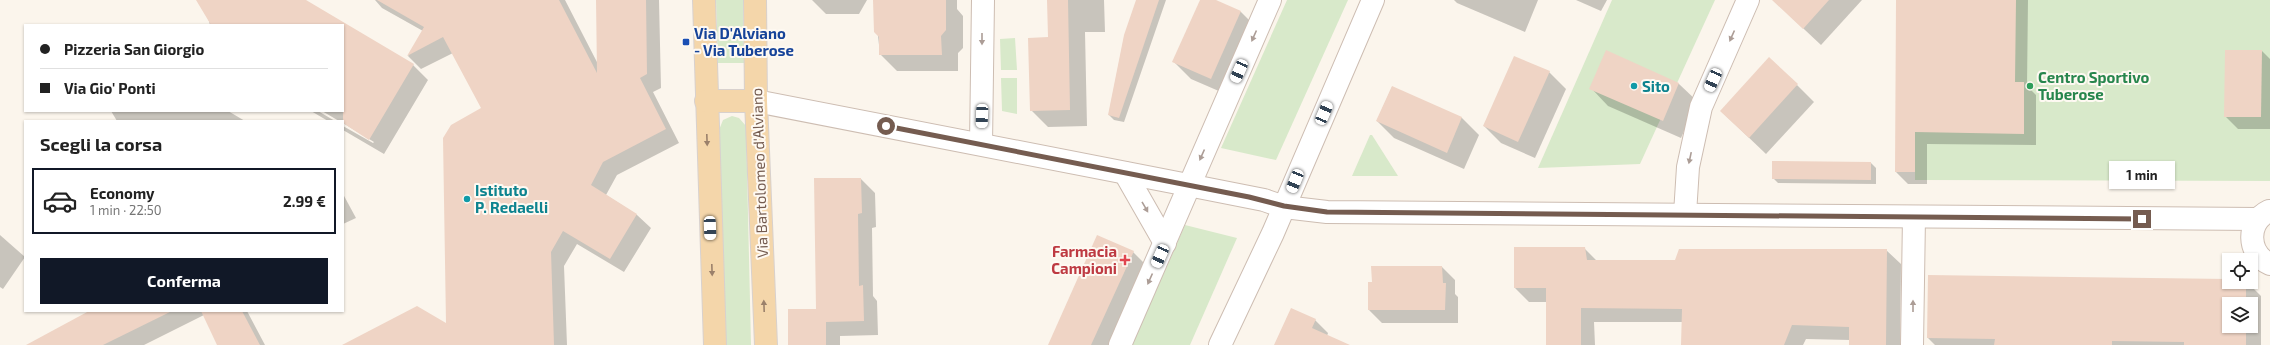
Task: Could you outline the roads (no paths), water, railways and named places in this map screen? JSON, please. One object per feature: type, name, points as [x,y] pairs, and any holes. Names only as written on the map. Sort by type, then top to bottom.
[{"type":"main road","points":[[704,0],[706,101],[715,345]]},
{"type":"main road","name":"Via Bartolomeo d'Alviano","points":[[755,0],[756,101],[766,345]]},
{"type":"main road","points":[[706,101],[756,101]]},
{"type":"street","points":[[981,144],[982,0]]},
{"type":"street","points":[[1120,345],[1165,243],[1188,185],[1270,0]]},
{"type":"street","points":[[1220,345],[1284,206],[1373,0]]},
{"type":"street","points":[[1685,214],[1688,167],[1701,106],[1748,0]]},
{"type":"street","points":[[756,101],[1264,200],[1284,206],[1339,213],[1685,214],[1914,217],[2264,215]]},
{"type":"street","points":[[1125,173],[1165,243]]},
{"type":"street","points":[[2264,215],[2253,230],[2253,244],[2257,254],[2270,264]]},
{"type":"street","points":[[1912,345],[1914,217]]},
{"type":"place","name":"Via D'Alviano - Via Tuberose","points":[[686,42]]},
{"type":"place","name":"Sito","points":[[1634,86]]},
{"type":"place","name":"Centro Sportivo Tuberose","points":[[2030,86]]},
{"type":"place","name":"Istituto P. Redaelli","points":[[467,199]]},
{"type":"place","name":"Farmacia Campioni","points":[[1125,260]]}]
